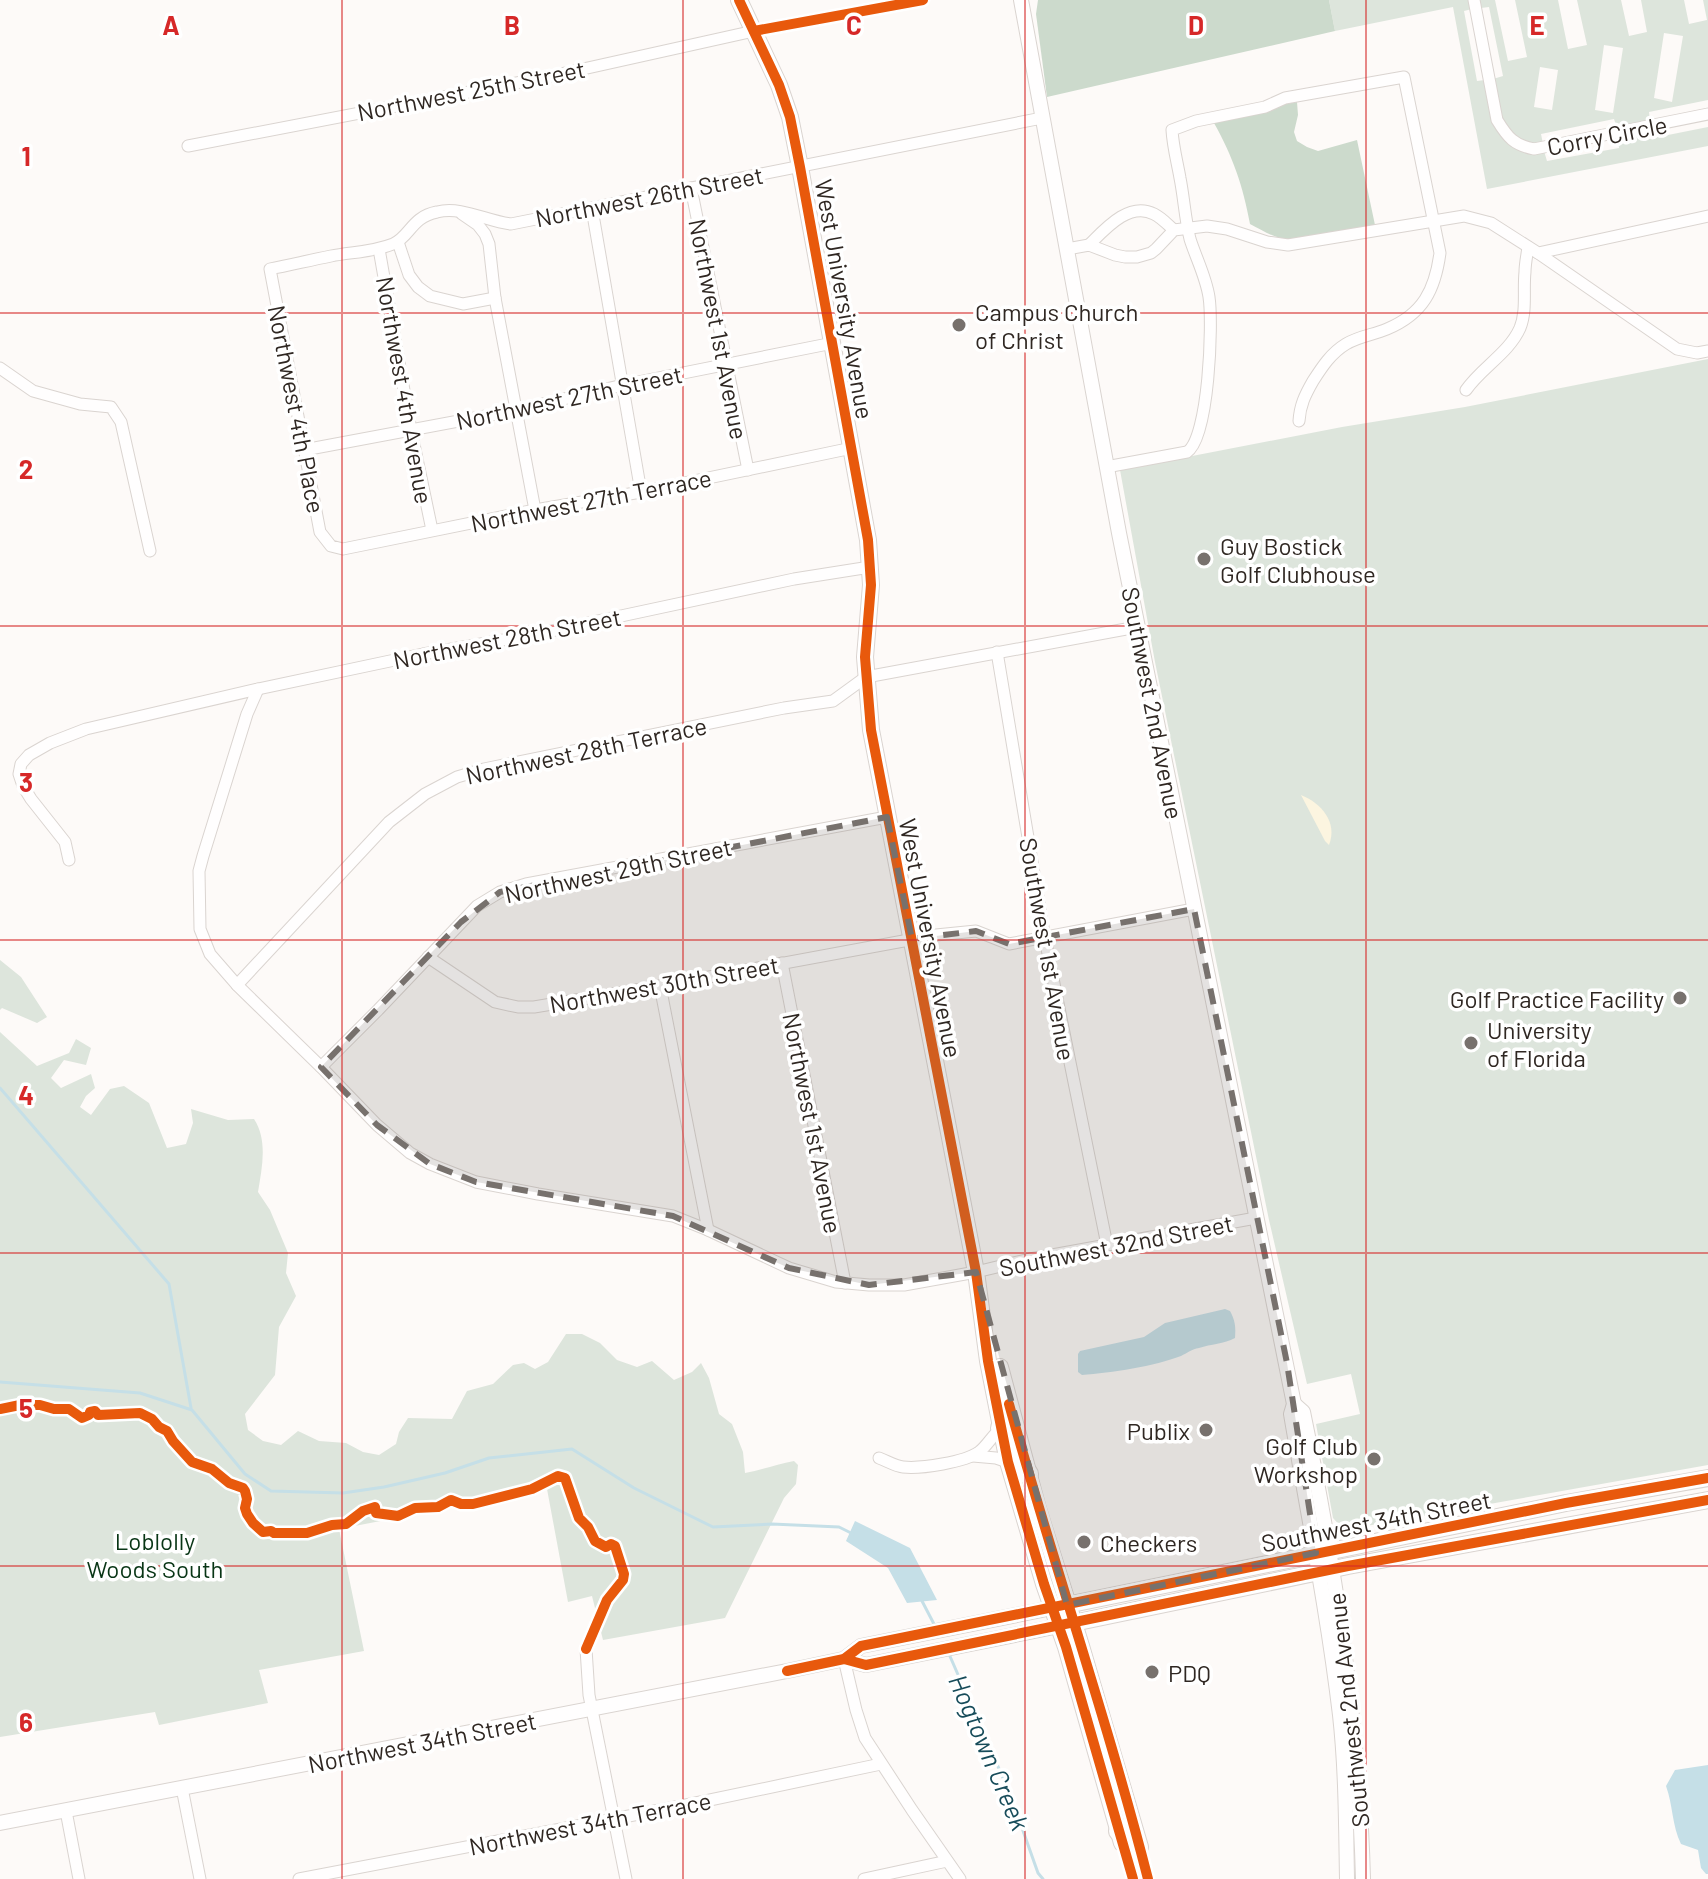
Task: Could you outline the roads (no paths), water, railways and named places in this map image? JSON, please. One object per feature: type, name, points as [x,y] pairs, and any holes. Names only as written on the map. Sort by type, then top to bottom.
[{"type":"highway","points":[[1001,1428],[1012,1438],[1018,1461],[1028,1474]]},
{"type":"highway","points":[[1119,1831],[1124,1831],[1129,1837],[1138,1870],[1146,1879]]},
{"type":"main road","name":"West University Avenue","points":[[739,0],[786,106],[833,343],[868,540],[871,585],[865,657],[871,730],[976,1272],[985,1343],[1008,1462],[1066,1624],[1146,1879]]},
{"type":"main road","name":"Southwest 2nd Avenue","points":[[1021,0],[1137,627],[1294,1404],[1303,1412],[1323,1552],[1352,1716],[1363,1879]]},
{"type":"main road","name":"West University Avenue","points":[[976,1272],[987,1305],[1007,1400],[1060,1606]]},
{"type":"main road","name":"Southwest 34th Street","points":[[1060,1606],[1551,1506],[1708,1478]]},
{"type":"main road","name":"Southwest 34th Street","points":[[1066,1624],[1326,1570],[1708,1500]]},
{"type":"main road","name":"Southwest 2nd Avenue","points":[[1326,1570],[1345,1770],[1347,1879]]},
{"type":"main road","name":"Northwest 34th Street","points":[[0,1823],[844,1659],[861,1646],[1060,1606]]},
{"type":"main road","name":"West University Avenue","points":[[1066,1624],[1133,1879]]},
{"type":"main road","name":"Northwest 34th Street","points":[[844,1659],[866,1665],[1066,1624]]},
{"type":"street","name":"Northwest 25th Street","points":[[188,146],[547,77],[754,31],[923,0]]},
{"type":"street","name":"Corry Circle","points":[[1474,0],[1497,120],[1519,146],[1534,149],[1708,114]]},
{"type":"street","points":[[1106,467],[1187,452],[1193,448],[1202,418],[1210,351],[1207,284],[1188,228],[1172,130],[1196,121],[1265,107],[1285,98],[1404,77],[1440,253],[1435,282],[1418,310],[1389,329],[1356,339],[1338,349],[1324,363],[1300,405],[1299,421]]},
{"type":"street","name":"Northwest 26th Street","points":[[270,269],[379,249],[398,242],[413,224],[435,212],[447,210],[476,214],[511,224],[1042,118]]},
{"type":"street","name":"Northwest 1st Avenue","points":[[691,188],[748,470]]},
{"type":"street","points":[[592,209],[641,492]]},
{"type":"street","points":[[458,212],[478,225],[489,244],[495,298],[535,510]]},
{"type":"street","points":[[1089,245],[1114,221],[1131,213],[1154,214],[1174,230]]},
{"type":"street","points":[[1067,249],[1089,245],[1120,257],[1137,257],[1151,253],[1174,230],[1207,226],[1288,245],[1464,216],[1491,223],[1677,349],[1697,353],[1708,351]]},
{"type":"street","points":[[1533,250],[1708,216]]},
{"type":"street","points":[[489,244],[499,222]]},
{"type":"street","points":[[398,242],[409,275],[430,296],[463,304],[495,298]]},
{"type":"street","name":"Northwest 4th Avenue","points":[[379,249],[432,530]]},
{"type":"street","points":[[1466,390],[1520,329],[1525,273],[1533,250]]},
{"type":"street","name":"Northwest 4th Place","points":[[270,269],[320,532],[331,546]]},
{"type":"street","name":"Northwest 27th Street","points":[[304,450],[517,410],[623,385],[833,343]]},
{"type":"street","points":[[0,368],[33,391],[80,404],[111,407],[121,422],[150,551]]},
{"type":"street","name":"Northwest 27th Terrace","points":[[331,546],[343,549],[852,448]]},
{"type":"street","name":"Northwest 28th Street","points":[[69,860],[65,842],[31,799],[19,774],[21,764],[29,755],[86,729],[423,654],[537,634],[794,579],[870,567]]},
{"type":"street","points":[[866,677],[1137,627]]},
{"type":"street","name":"Southwest 1st Avenue","points":[[997,652],[1045,939],[1107,1245]]},
{"type":"street","name":"Northwest 28th Terrace","points":[[237,985],[389,822],[425,794],[457,777],[784,708],[833,701],[866,677]]},
{"type":"street","name":"Southwest 32nd Street","points":[[258,689],[247,714],[199,871],[200,929],[210,954],[237,985],[377,1125],[410,1153],[430,1164],[476,1182],[673,1216],[789,1268],[845,1283],[869,1285],[904,1285],[1256,1218]]},
{"type":"street","name":"Northwest 29th Street","points":[[321,1067],[477,906],[500,892],[526,884],[887,817]]},
{"type":"street","name":"Northwest 30th Street","points":[[428,957],[495,1002],[534,1007],[912,939],[976,931],[1009,944],[1194,909]]},
{"type":"street","name":"Northwest 1st Avenue","points":[[782,963],[845,1283]]},
{"type":"street","points":[[660,986],[708,1230]]},
{"type":"street","points":[[973,1456],[1001,1428]]},
{"type":"street","points":[[879,1458],[900,1467],[923,1468],[973,1456],[1008,1462]]},
{"type":"street","points":[[586,1649],[586,1669],[626,1879]]},
{"type":"street","points":[[844,1659],[865,1738],[960,1879]]},
{"type":"street","name":"Northwest 34th Terrace","points":[[299,1879],[881,1764]]},
{"type":"street","points":[[182,1788],[200,1879]]},
{"type":"street","points":[[66,1811],[79,1879]]},
{"type":"street","points":[[864,1879],[947,1861]]},
{"type":"water","points":[[1225,1309],[1230,1311],[1235,1324],[1235,1338],[1231,1340],[1146,1366],[1094,1374],[1082,1375],[1078,1372],[1080,1351],[1144,1337],[1165,1323]]},
{"type":"water","points":[[855,1521],[910,1548],[937,1600],[907,1603],[888,1568],[846,1541]]},
{"type":"water","points":[[1708,1765],[1706,1874],[1701,1868],[1698,1850],[1681,1844],[1666,1786],[1675,1770]]},
{"type":"waterway","points":[[0,1088],[169,1284],[191,1408]]},
{"type":"waterway","points":[[0,1382],[140,1393],[192,1410],[245,1474],[271,1491],[343,1493],[445,1473],[489,1458],[572,1449],[634,1488],[713,1527],[772,1524],[839,1527],[853,1534]]},
{"type":"waterway","name":"Hogtown Creek","points":[[922,1601],[935,1626]]},
{"type":"waterway","name":"Hogtown Creek","points":[[949,1654],[1043,1879]]},
{"type":"place","name":"Campus Church of Christ","points":[[959,325]]},
{"type":"place","name":"Guy Bostick Golf Clubhouse","points":[[1204,559]]},
{"type":"place","name":"Golf Practice Facility","points":[[1680,998]]},
{"type":"place","name":"University of Florida","points":[[1471,1043]]},
{"type":"place","name":"Publix","points":[[1206,1430]]},
{"type":"place","name":"Golf Club Workshop","points":[[1374,1459]]},
{"type":"place","name":"Checkers","points":[[1084,1542]]},
{"type":"place","name":"PDQ","points":[[1152,1672]]},
{"type":"park label","name":"Loblolly Woods South","points":[[155,1554]]}]
